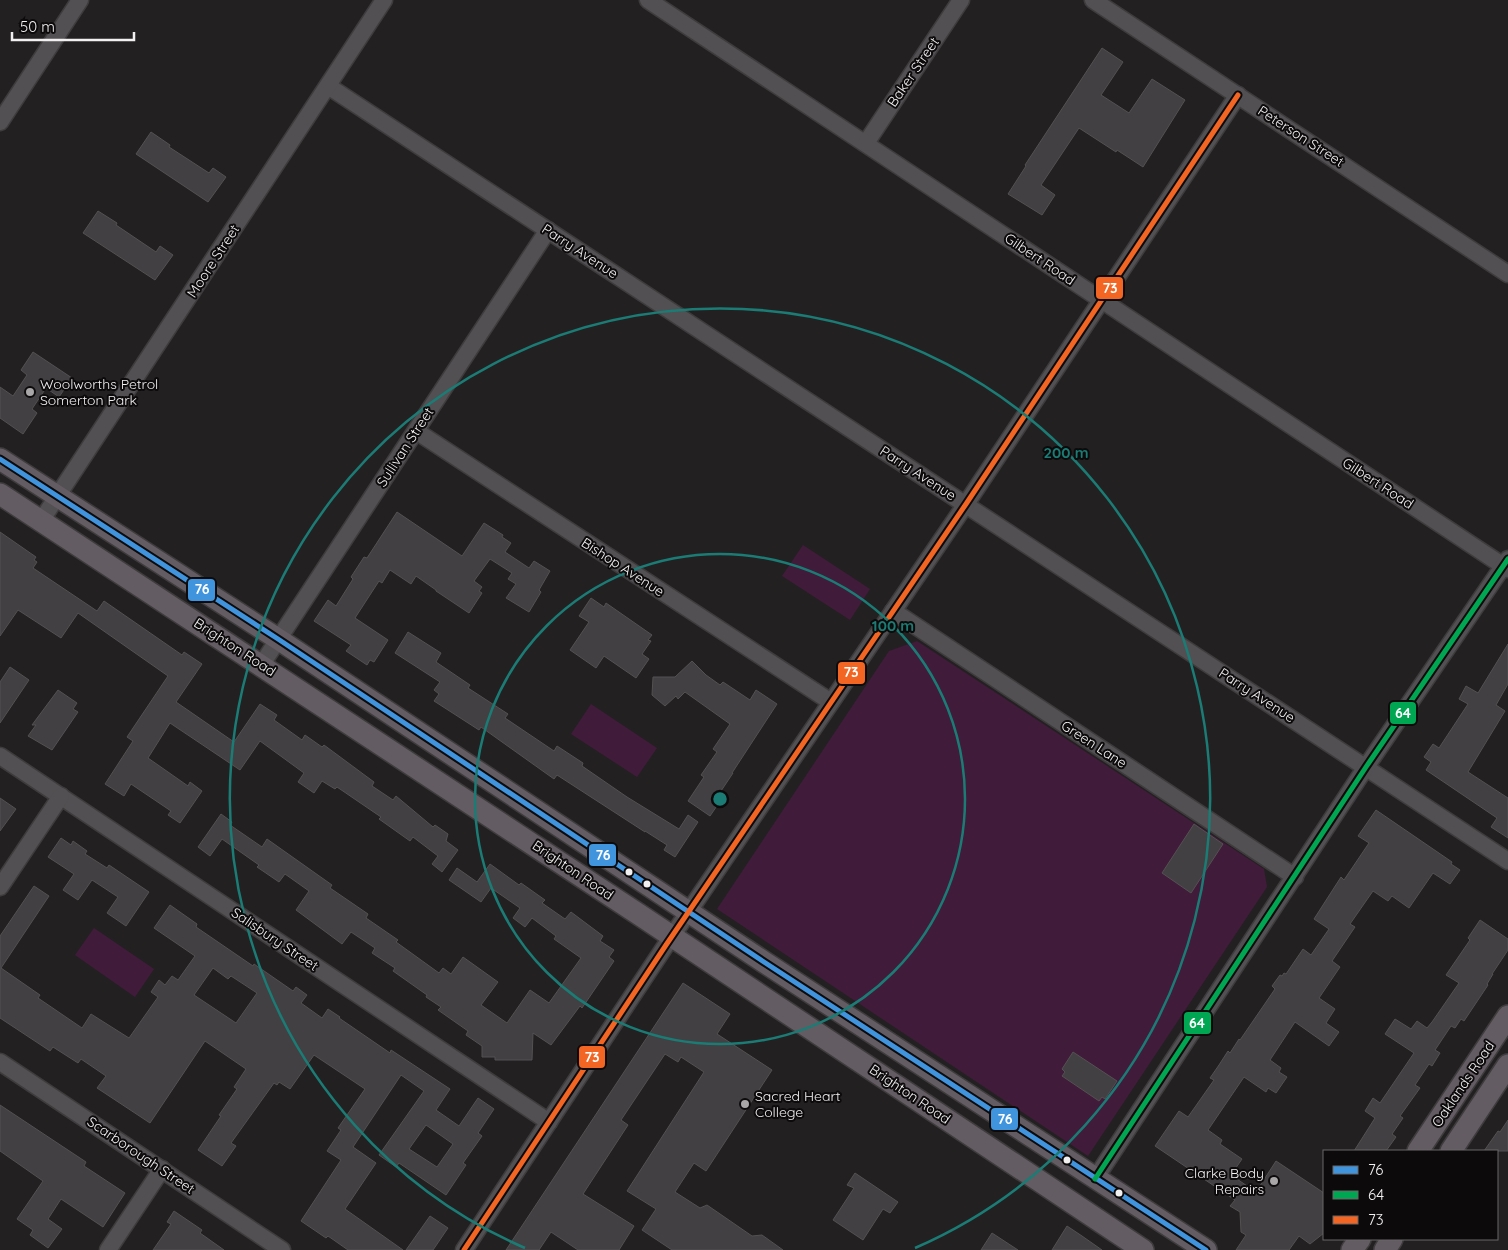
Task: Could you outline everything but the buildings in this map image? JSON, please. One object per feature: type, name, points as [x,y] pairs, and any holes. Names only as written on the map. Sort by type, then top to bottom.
[{"type":"main road","points":[[0,458],[278,639],[1095,1179],[1206,1250]]},
{"type":"main road","name":"Brighton Road","points":[[0,494],[262,664],[1143,1250]]},
{"type":"main road","name":"Oaklands Road","points":[[1419,1150],[1508,1016]]},
{"type":"main road","name":"Oaklands Road","points":[[1452,1150],[1508,1065]]},
{"type":"street","points":[[0,122],[80,0]]},
{"type":"street","name":"Moore Street","points":[[42,522],[384,0]]},
{"type":"street","name":"Gilbert Road","points":[[648,0],[669,6],[866,143],[1506,564]]},
{"type":"street","name":"Baker Street","points":[[866,143],[961,0]]},
{"type":"street","name":"Peterson Street","points":[[1093,0],[1508,274]]},
{"type":"street","name":"Parry Avenue","points":[[328,86],[1508,861]]},
{"type":"street","points":[[464,1250],[672,936],[966,504],[1238,95]]},
{"type":"street","name":"Sullivan Street","points":[[262,664],[548,230]]},
{"type":"street","name":"Bishop Avenue","points":[[416,431],[831,702]]},
{"type":"street","points":[[1095,1179],[1366,767],[1506,564]]},
{"type":"street","name":"Green Lane","points":[[893,611],[1295,876]]},
{"type":"street","name":"Salisbury Street","points":[[0,756],[549,1122]]},
{"type":"street","points":[[0,887],[61,796]]},
{"type":"street","name":"Scarborough Street","points":[[0,1062],[282,1250]]},
{"type":"street","points":[[108,1250],[162,1169]]},
{"type":"shaded area","points":[[803,545],[870,589],[850,620],[782,576]]},
{"type":"shaded area","points":[[917,641],[1264,869],[1267,887],[1088,1156],[717,909],[889,651]]},
{"type":"shaded area","points":[[591,704],[657,748],[637,777],[571,734]]},
{"type":"shaded area","points":[[94,928],[154,969],[135,997],[75,955]]},
{"type":"transit line","name":"73","points":[[464,1250],[666,945],[966,504],[1238,95]]},
{"type":"transit line","name":"76","points":[[0,459],[278,639],[764,962],[1206,1250]]},
{"type":"transit line","name":"64","points":[[1095,1179],[1366,767],[1508,559]]},
{"type":"place","name":"Woolworths Petrol Somerton Park","points":[[30,392]]},
{"type":"place","name":"Sacred Heart College","points":[[745,1104]]},
{"type":"place","name":"Clarke Body Repairs","points":[[1274,1181]]}]
